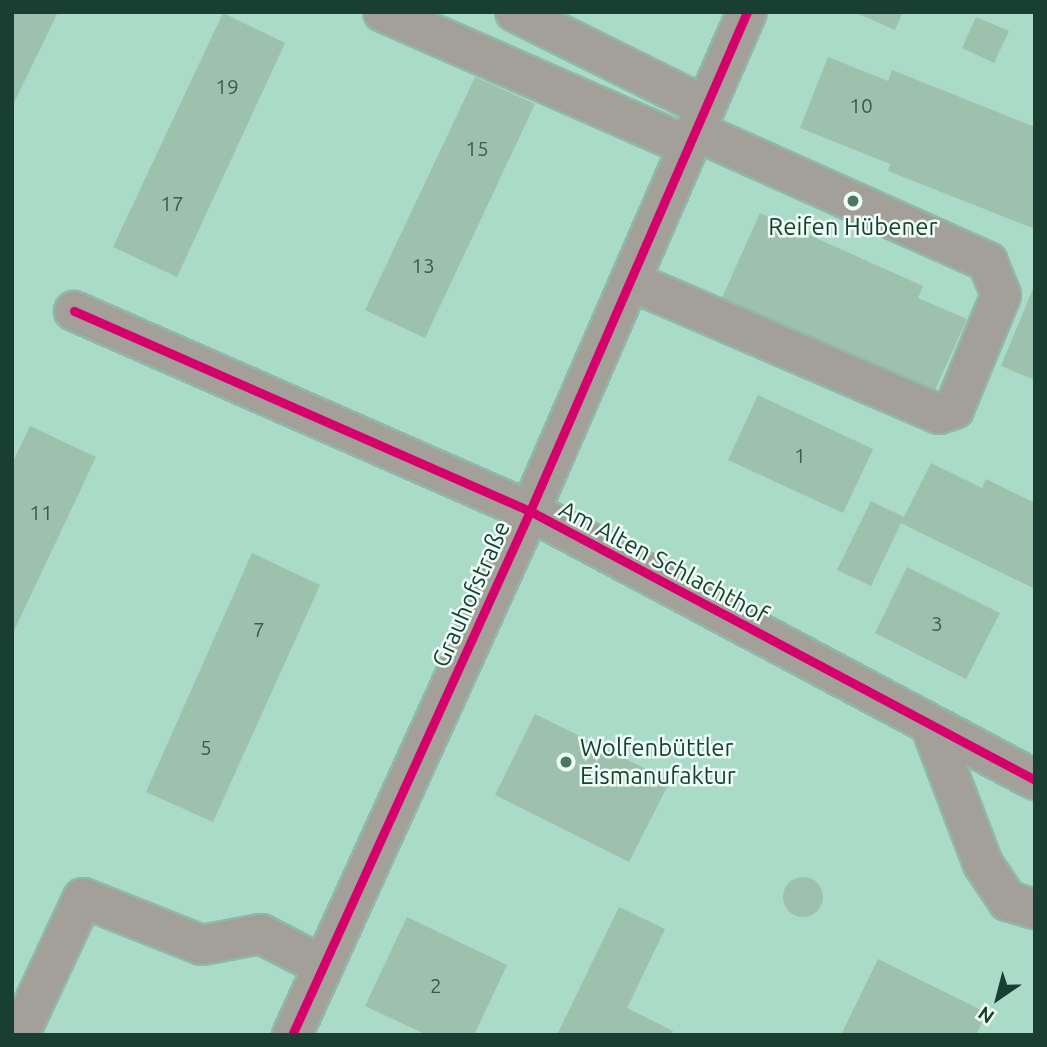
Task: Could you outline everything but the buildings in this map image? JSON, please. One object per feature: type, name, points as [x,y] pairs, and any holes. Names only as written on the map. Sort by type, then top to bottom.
[{"type":"street","points":[[383,12],[696,128],[988,262],[1001,295],[954,409],[939,414],[630,281]]},
{"type":"street","points":[[515,12],[696,128]]},
{"type":"street","name":"Grauhofstraße","points":[[292,1035],[530,511],[747,12]]},
{"type":"street","name":"Am Alten Schlachthof","points":[[74,312],[530,511],[931,727],[1035,780]]},
{"type":"street","points":[[931,727],[983,864],[1008,901],[1035,909]]},
{"type":"street","points":[[19,1035],[83,898],[202,945],[261,934],[323,966]]},
{"type":"cycle path","points":[[292,1035],[530,511],[747,12]]},
{"type":"cycle path","points":[[74,311],[530,511],[1035,780]]},
{"type":"place","name":"Reifen Hübener","points":[[853,201]]},
{"type":"place","name":"Wolfenbüttler Eismanufaktur","points":[[566,762]]}]
